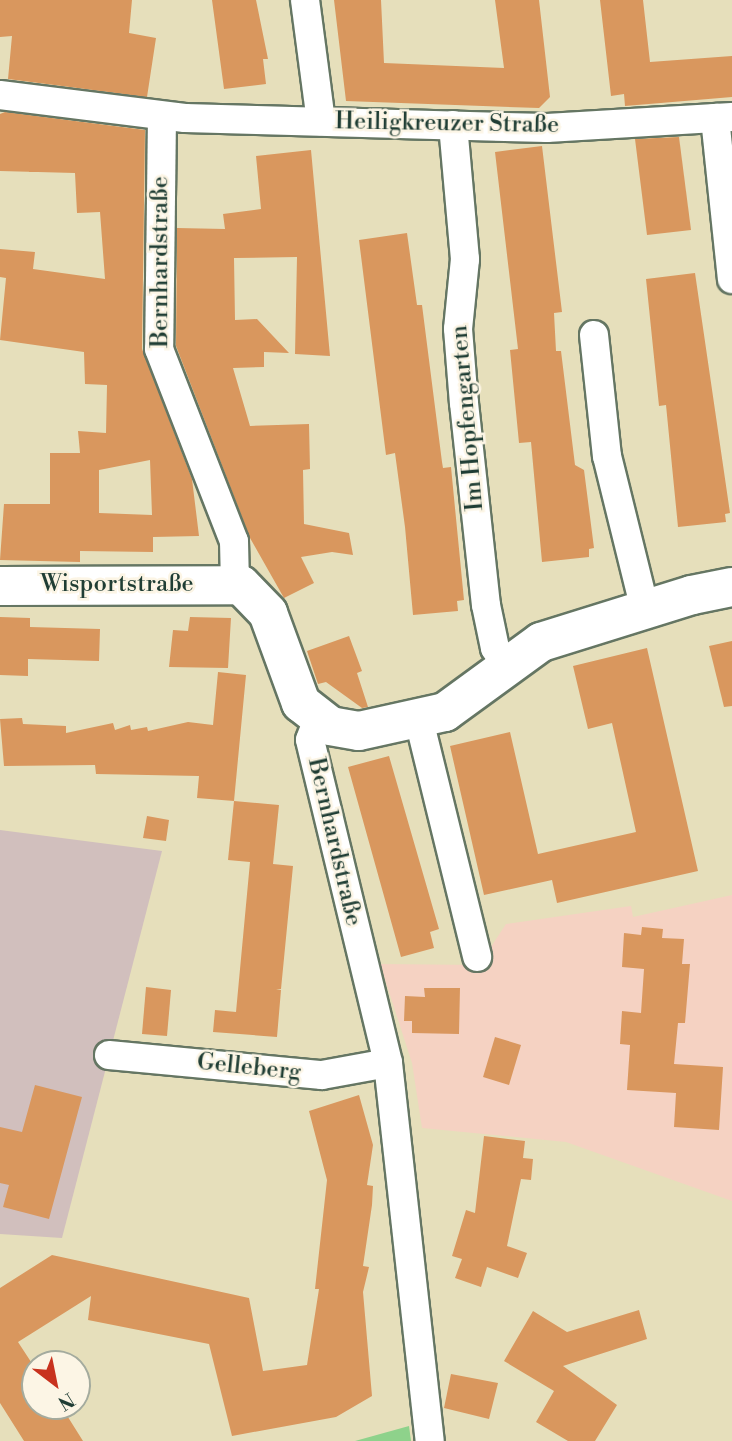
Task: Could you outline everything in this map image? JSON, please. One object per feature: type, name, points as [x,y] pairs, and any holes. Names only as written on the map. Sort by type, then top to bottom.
[{"type":"street","points":[[305,0],[321,121]]},
{"type":"street","name":"Heiligkreuzer Straße","points":[[0,95],[162,116],[547,128],[723,117]]},
{"type":"street","name":"Bernhardstraße","points":[[162,116],[159,349],[234,541],[235,585]]},
{"type":"street","points":[[723,117],[732,279]]},
{"type":"street","name":"Im Hopfengarten","points":[[453,125],[465,259],[458,329],[464,403],[486,606],[495,648],[506,665]]},
{"type":"street","points":[[594,335],[607,456],[645,609]]},
{"type":"street","points":[[235,585],[247,588],[261,602],[298,699],[318,719],[359,731],[419,720],[467,699],[506,665],[541,642],[645,609],[732,587]]},
{"type":"street","name":"Wisportstraße","points":[[0,586],[235,585]]},
{"type":"street","name":"Bernhardstraße","points":[[318,719],[310,740],[388,1063],[430,1441]]},
{"type":"street","points":[[419,720],[477,957]]},
{"type":"street","name":"Gelleberg","points":[[109,1055],[322,1075],[388,1063]]},
{"type":"shaded area","points":[[0,830],[162,851],[62,1238],[0,1234]]},
{"type":"shaded area","points":[[732,895],[732,1201],[566,1142],[422,1128],[412,1063],[380,964],[479,965],[506,924],[631,906],[633,917]]},
{"type":"green space","points":[[409,1426],[411,1441],[355,1441]]},
{"type":"building","points":[[0,0],[132,0],[129,33],[156,38],[147,97],[8,79],[12,36],[0,37]]},
{"type":"building","points":[[212,0],[256,0],[268,59],[263,59],[266,84],[224,89]]},
{"type":"building","points":[[334,0],[381,0],[384,63],[504,68],[495,0],[539,0],[550,97],[539,108],[346,101]]},
{"type":"building","points":[[600,0],[643,0],[650,62],[732,56],[732,97],[625,106],[624,94],[611,96]]},
{"type":"building","points":[[5,112],[145,130],[142,349],[192,479],[199,536],[153,537],[153,552],[80,551],[80,562],[0,560],[4,504],[50,504],[50,453],[80,453],[78,431],[106,433],[107,385],[85,384],[84,352],[0,340],[6,278],[0,277],[0,249],[35,252],[33,269],[105,279],[100,212],[77,213],[75,173],[0,171],[0,114]],"holes":[[[150,460],[152,515],[99,513],[99,470]]]},
{"type":"building","points":[[679,137],[691,230],[647,235],[635,139]]},
{"type":"building","points":[[542,146],[562,312],[554,313],[556,351],[561,351],[575,465],[584,470],[594,548],[589,549],[589,557],[542,562],[531,442],[519,443],[510,350],[518,349],[495,152]]},
{"type":"building","points":[[311,150],[330,356],[295,354],[297,257],[234,258],[235,320],[257,319],[289,353],[264,352],[264,367],[233,368],[250,426],[309,424],[310,469],[303,470],[304,524],[349,533],[353,555],[332,552],[301,557],[314,583],[284,598],[250,538],[176,346],[177,228],[225,229],[223,214],[261,209],[256,156]]},
{"type":"building","points":[[407,233],[417,305],[422,305],[443,468],[451,467],[464,600],[457,601],[458,611],[413,615],[395,453],[386,455],[359,240]]},
{"type":"building","points":[[695,273],[730,513],[725,514],[726,522],[678,527],[666,405],[659,406],[646,279]]},
{"type":"building","points":[[0,617],[30,618],[30,627],[100,629],[99,661],[28,659],[28,676],[0,675]]},
{"type":"building","points":[[190,617],[231,618],[228,668],[169,667],[173,630],[188,631]]},
{"type":"building","points":[[349,636],[362,671],[357,673],[368,707],[362,708],[326,682],[318,684],[307,651]]},
{"type":"building","points":[[732,641],[732,706],[724,707],[709,646]]},
{"type":"building","points":[[647,648],[698,871],[557,903],[552,880],[484,895],[450,746],[510,732],[538,854],[636,832],[612,723],[588,729],[573,666]]},
{"type":"building","points":[[218,672],[246,675],[234,801],[197,798],[199,776],[96,774],[95,765],[4,766],[0,719],[22,718],[23,724],[66,726],[66,733],[113,723],[115,730],[130,725],[131,730],[147,727],[148,731],[188,722],[213,725]]},
{"type":"building","points":[[389,756],[439,929],[430,932],[434,948],[401,957],[348,767]]},
{"type":"building","points":[[234,801],[279,805],[273,864],[293,866],[281,989],[276,990],[281,990],[277,1037],[213,1032],[215,1010],[236,1012],[250,862],[228,860]]},
{"type":"building","points":[[147,816],[169,820],[166,841],[143,838]]},
{"type":"building","points":[[642,927],[663,929],[662,938],[684,939],[682,964],[690,964],[685,1023],[678,1023],[674,1064],[723,1067],[719,1130],[674,1127],[676,1093],[627,1090],[630,1045],[620,1044],[622,1011],[641,1013],[644,969],[622,967],[624,933],[641,935]]},
{"type":"building","points":[[146,987],[171,990],[167,1036],[142,1034]]},
{"type":"building","points":[[424,988],[460,988],[459,1034],[412,1033],[412,1021],[404,1021],[405,996],[425,997]]},
{"type":"building","points":[[495,1037],[521,1045],[509,1085],[483,1077]]},
{"type":"building","points":[[35,1085],[82,1097],[49,1219],[3,1207],[9,1185],[0,1183],[0,1127],[22,1132]]},
{"type":"building","points":[[359,1095],[373,1145],[367,1185],[373,1186],[372,1205],[363,1266],[369,1267],[363,1292],[372,1396],[336,1417],[232,1436],[209,1344],[88,1320],[91,1296],[18,1342],[23,1350],[21,1350],[21,1420],[70,1420],[83,1441],[24,1441],[0,1403],[0,1288],[52,1255],[249,1298],[263,1371],[307,1365],[319,1289],[315,1289],[327,1180],[309,1111]]},
{"type":"building","points":[[484,1136],[525,1141],[523,1158],[533,1159],[531,1180],[521,1179],[507,1246],[527,1253],[518,1278],[487,1267],[481,1287],[455,1278],[462,1259],[452,1256],[466,1210],[475,1213]]},
{"type":"building","points":[[639,1310],[647,1339],[563,1366],[617,1405],[595,1441],[568,1441],[536,1422],[554,1391],[504,1361],[533,1311],[567,1332]]},
{"type":"building","points":[[451,1374],[498,1383],[489,1419],[444,1408]]}]
